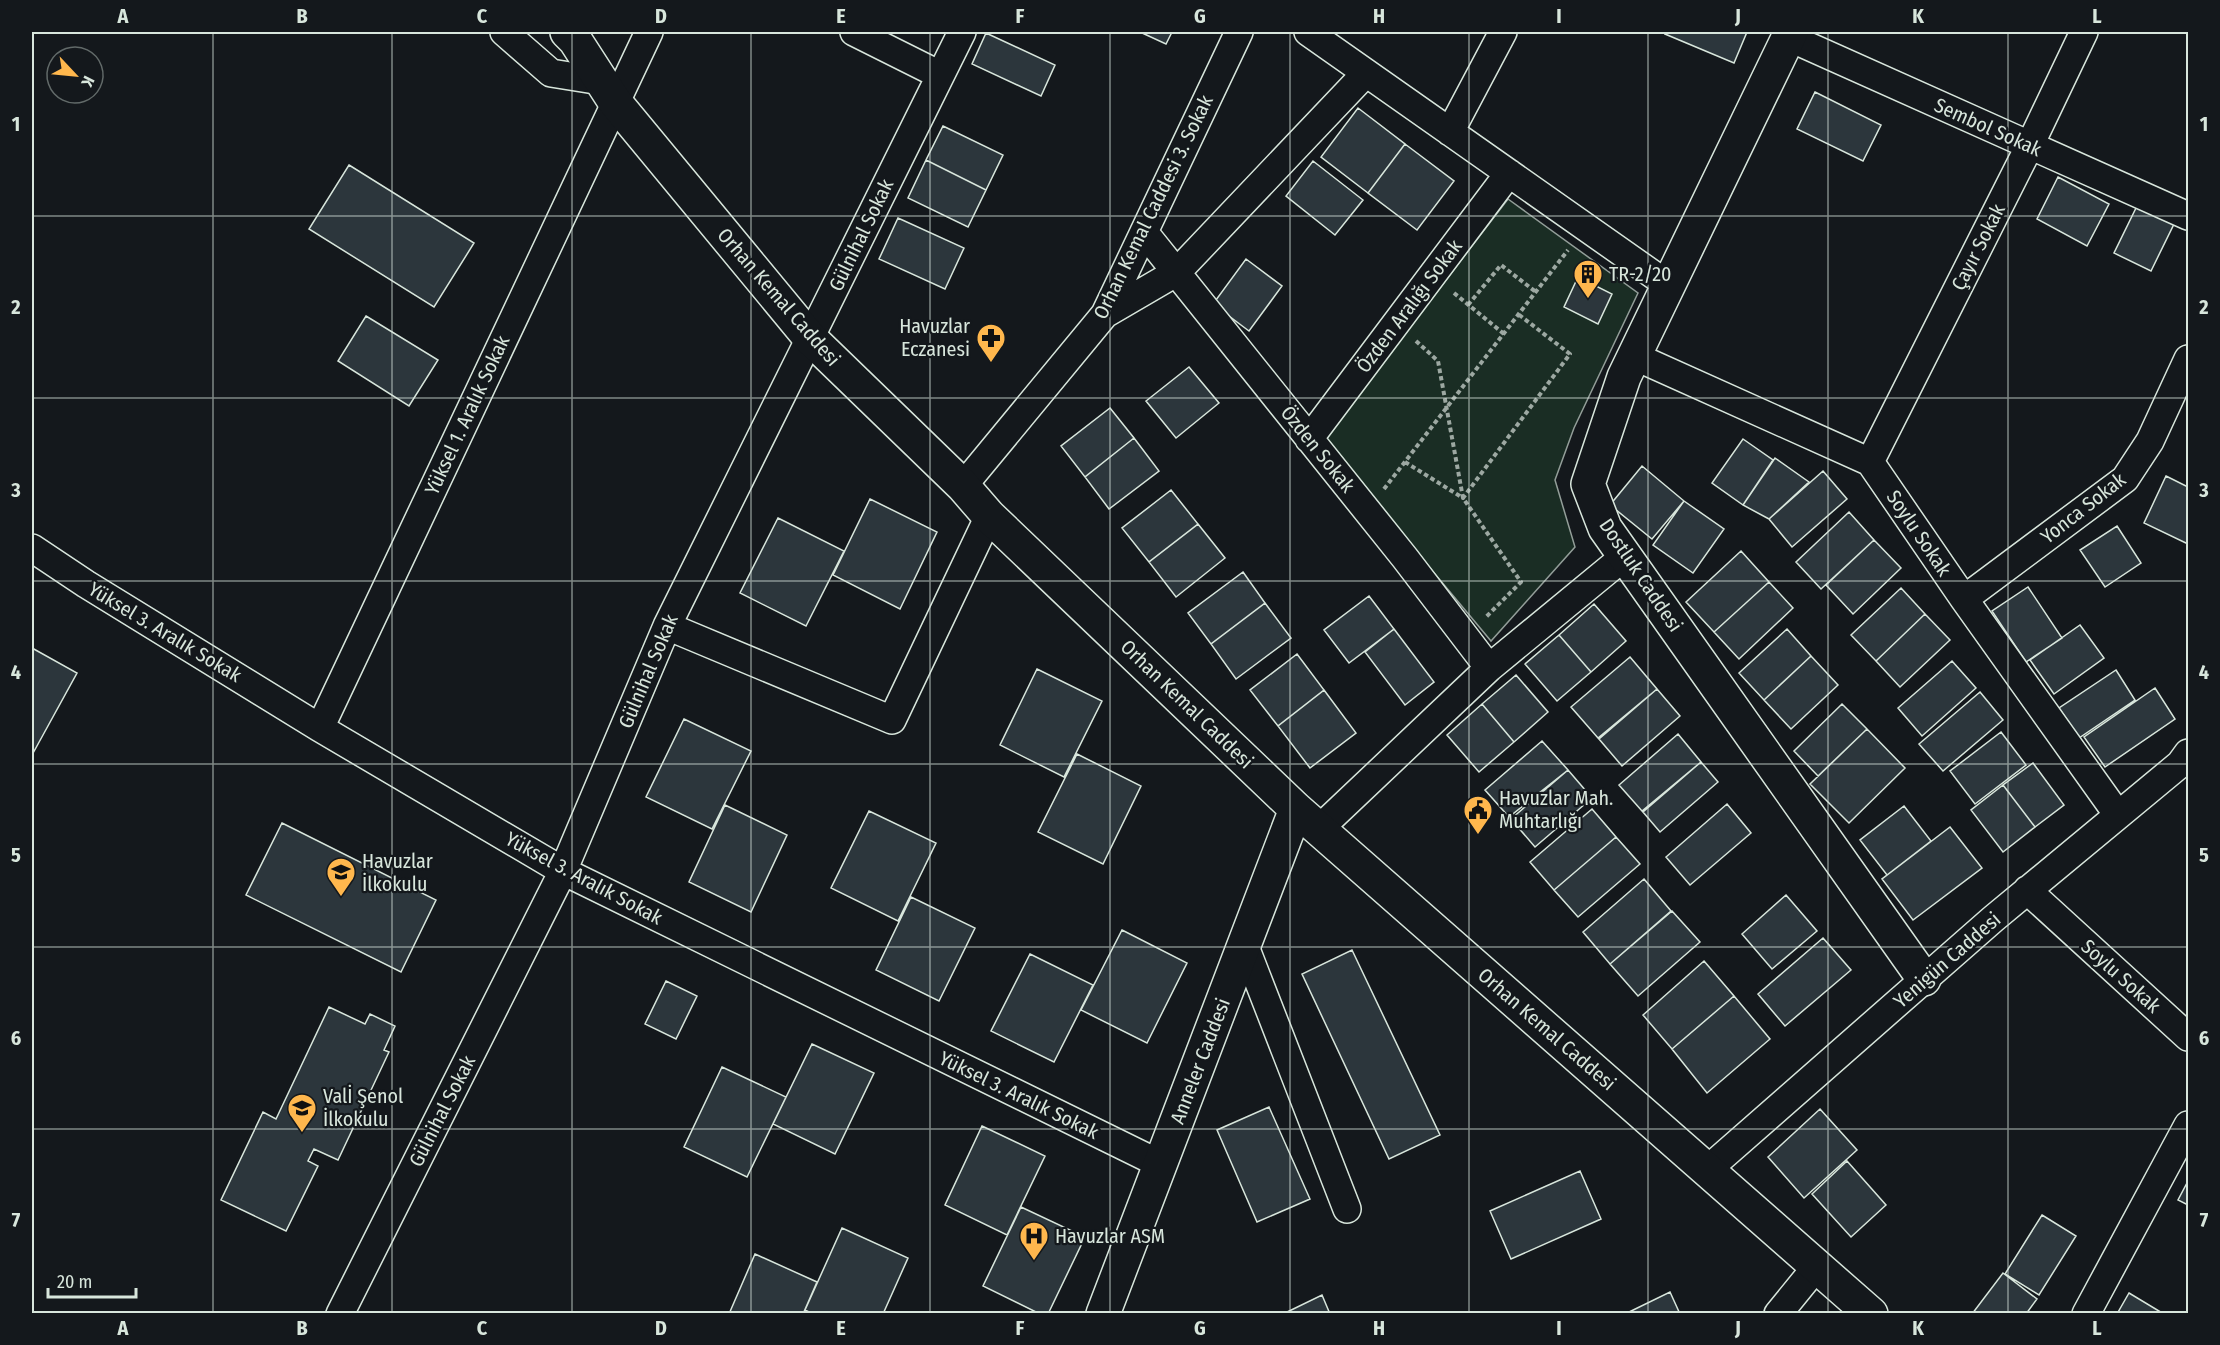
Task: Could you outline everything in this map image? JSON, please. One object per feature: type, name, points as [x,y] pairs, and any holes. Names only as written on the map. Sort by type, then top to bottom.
[{"type":"street","points":[[504,32],[551,73],[608,92]]},
{"type":"street","name":"Orhan Kemal Caddesi","points":[[567,32],[608,92],[810,338],[963,486],[989,516],[1308,819],[1871,1314]]},
{"type":"street","name":"Yüksel 1. Aralık Sokak","points":[[320,728],[608,92],[649,32]]},
{"type":"street","points":[[854,32],[940,75]]},
{"type":"street","name":"Gülnihal Sokak","points":[[340,1314],[563,871],[667,626],[962,32]]},
{"type":"street","name":"Orhan Kemal Caddesi 3. Sokak","points":[[963,486],[1106,314],[1239,32]]},
{"type":"street","points":[[1308,32],[1668,285]]},
{"type":"street","points":[[1450,132],[1503,32]]},
{"type":"street","name":"Çayır Sokak","points":[[1870,462],[2030,145],[2084,32]]},
{"type":"street","name":"Sembol Sokak","points":[[1790,34],[2188,216]]},
{"type":"street","name":"Dostluk Caddesi","points":[[1790,34],[1624,377],[1588,484],[1605,528],[1924,979]]},
{"type":"street","points":[[1106,314],[1176,272],[1366,73]]},
{"type":"street","name":"Özden Aralığı Sokak","points":[[1309,439],[1509,173]]},
{"type":"street","name":"Özden Sokak","points":[[1144,232],[1368,511],[1489,668]]},
{"type":"street","points":[[1634,356],[1870,462]]},
{"type":"street","name":"Yonca Sokak","points":[[1964,599],[2125,479],[2150,441],[2188,359]]},
{"type":"street","name":"Soylu Sokak","points":[[1870,462],[1964,599],[2118,814]]},
{"type":"street","points":[[667,626],[892,720],[989,516]]},
{"type":"street","name":"Yüksel 3. Aralık Sokak","points":[[32,548],[86,584],[320,728],[563,871],[1160,1164]]},
{"type":"street","points":[[1308,819],[1625,556]]},
{"type":"street","name":"Yenigün Caddesi","points":[[1707,1170],[2027,890],[2180,764],[2188,753]]},
{"type":"street","name":"Anneler Caddesi","points":[[1103,1314],[1244,944],[1308,819]]},
{"type":"street","name":"Soylu Sokak","points":[[2027,890],[2188,1037]]},
{"type":"street","points":[[1244,944],[1347,1209]]},
{"type":"street","points":[[2086,1314],[2188,1125]]},
{"type":"street","points":[[1778,1314],[1817,1266]]},
{"type":"path","points":[[1368,511],[1586,227]]},
{"type":"path","points":[[1468,305],[1501,265],[1536,292]]},
{"type":"path","points":[[1452,291],[1504,334]]},
{"type":"path","points":[[1463,498],[1570,354],[1518,314]]},
{"type":"path","points":[[1413,339],[1438,361],[1463,498]]},
{"type":"path","points":[[1405,462],[1463,498],[1521,582],[1483,620],[1476,611]]},
{"type":"green space","points":[[1508,199],[1638,293],[1574,428],[1555,480],[1575,547],[1491,641],[1323,440]]},
{"type":"building","points":[[1140,32],[1172,32],[1166,44]]},
{"type":"building","points":[[1666,32],[1747,32],[1734,63],[1665,34]]},
{"type":"building","points":[[986,33],[1055,65],[1041,96],[972,64]]},
{"type":"building","points":[[1815,92],[1881,125],[1863,161],[1797,129]]},
{"type":"building","points":[[1358,108],[1405,144],[1368,193],[1321,157]]},
{"type":"building","points":[[943,126],[1003,155],[986,190],[926,160]]},
{"type":"building","points":[[1405,144],[1454,181],[1417,230],[1368,193]]},
{"type":"building","points":[[926,160],[986,190],[968,227],[908,198]]},
{"type":"building","points":[[1313,161],[1363,200],[1335,235],[1286,196]]},
{"type":"building","points":[[349,165],[474,243],[434,307],[309,229]]},
{"type":"building","points":[[2058,177],[2109,204],[2087,246],[2037,219]]},
{"type":"building","points":[[2137,206],[2174,224],[2151,271],[2114,253]]},
{"type":"building","points":[[898,218],[964,248],[945,289],[879,259]]},
{"type":"building","points":[[1246,259],[1282,286],[1249,331],[1213,304]]},
{"type":"building","name":"TR-2/20","points":[[1578,277],[1612,294],[1598,324],[1564,307]]},
{"type":"building","points":[[366,316],[438,360],[409,406],[338,361]]},
{"type":"building","points":[[1189,367],[1219,403],[1176,438],[1146,401]]},
{"type":"building","points":[[1110,408],[1134,438],[1085,477],[1061,446]]},
{"type":"building","points":[[1134,438],[1159,471],[1109,509],[1085,477]]},
{"type":"building","points":[[1743,439],[1773,460],[1743,505],[1712,483]]},
{"type":"building","points":[[1775,458],[1809,482],[1769,519],[1743,505]]},
{"type":"building","points":[[1642,466],[1684,501],[1652,539],[1610,505]]},
{"type":"building","points":[[1823,471],[1847,499],[1792,547],[1769,519]]},
{"type":"building","points":[[2166,476],[2188,487],[2188,544],[2144,523]]},
{"type":"building","points":[[1171,490],[1198,524],[1149,562],[1122,528]]},
{"type":"building","points":[[870,499],[937,532],[900,609],[833,575]]},
{"type":"building","points":[[1684,501],[1724,529],[1693,573],[1653,545]]},
{"type":"building","points":[[1849,512],[1874,540],[1821,589],[1796,562]]},
{"type":"building","points":[[778,518],[844,551],[806,626],[740,593]]},
{"type":"building","points":[[1198,524],[1225,558],[1176,597],[1149,562]]},
{"type":"building","points":[[2117,526],[2141,563],[2105,587],[2080,550]]},
{"type":"building","points":[[1874,540],[1901,568],[1853,614],[1826,585]]},
{"type":"building","points":[[1741,551],[1769,582],[1714,632],[1686,602]]},
{"type":"building","points":[[1243,572],[1265,603],[1211,644],[1188,613]]},
{"type":"building","points":[[1769,582],[1793,608],[1739,659],[1714,632]]},
{"type":"building","points":[[2028,587],[2062,638],[2026,662],[1992,611]]},
{"type":"building","points":[[1901,588],[1925,614],[1876,661],[1851,635]]},
{"type":"building","points":[[1369,596],[1394,629],[1349,663],[1324,630]]},
{"type":"building","points":[[1265,603],[1291,638],[1236,679],[1211,644]]},
{"type":"building","points":[[1594,604],[1626,641],[1591,672],[1559,635]]},
{"type":"building","points":[[1925,614],[1950,640],[1900,687],[1876,661]]},
{"type":"building","points":[[2080,625],[2104,658],[2054,694],[2030,660]]},
{"type":"building","points":[[1394,629],[1434,682],[1405,705],[1365,652]]},
{"type":"building","points":[[1787,629],[1811,656],[1764,700],[1739,673]]},
{"type":"building","points":[[1559,635],[1591,672],[1557,701],[1525,664]]},
{"type":"building","points":[[32,648],[77,673],[32,755]]},
{"type":"building","points":[[1297,654],[1324,690],[1278,726],[1250,690]]},
{"type":"building","points":[[1811,656],[1838,685],[1791,729],[1764,700]]},
{"type":"building","points":[[1630,657],[1657,689],[1598,738],[1571,707]]},
{"type":"building","points":[[1952,661],[1976,688],[1922,736],[1898,708]]},
{"type":"building","points":[[1037,669],[1102,701],[1064,777],[1000,745]]},
{"type":"building","points":[[2116,670],[2135,700],[2079,738],[2059,708]]},
{"type":"building","points":[[1516,675],[1548,712],[1514,742],[1482,704]]},
{"type":"building","points":[[2155,688],[2175,719],[2105,767],[2084,737]]},
{"type":"building","points":[[1657,689],[1680,716],[1622,766],[1599,739]]},
{"type":"building","points":[[1324,690],[1356,733],[1310,768],[1278,726]]},
{"type":"building","points":[[1980,692],[2003,720],[1943,771],[1919,744]]},
{"type":"building","points":[[1482,704],[1514,742],[1479,772],[1447,735]]},
{"type":"building","points":[[1842,704],[1867,729],[1818,776],[1794,751]]},
{"type":"building","points":[[684,719],[751,751],[712,829],[646,797]]},
{"type":"building","points":[[1867,729],[1905,768],[1849,823],[1810,784]]},
{"type":"building","points":[[2001,732],[2026,765],[1975,804],[1950,771]]},
{"type":"building","points":[[1678,734],[1701,762],[1642,811],[1619,785]]},
{"type":"building","points":[[1542,741],[1568,770],[1509,817],[1485,790]]},
{"type":"building","points":[[1077,754],[1141,786],[1103,864],[1038,832]]},
{"type":"building","points":[[1701,762],[1718,782],[1660,832],[1643,812]]},
{"type":"building","points":[[2033,763],[2064,805],[2035,827],[2003,785]]},
{"type":"building","points":[[1568,770],[1592,798],[1535,847],[1511,819]]},
{"type":"building","points":[[2003,785],[2035,827],[2003,852],[1971,810]]},
{"type":"building","points":[[1727,804],[1751,833],[1690,885],[1666,857]]},
{"type":"building","points":[[725,805],[787,835],[751,912],[689,882]]},
{"type":"building","points":[[1904,806],[1931,841],[1887,875],[1860,840]]},
{"type":"building","points":[[1592,809],[1616,837],[1554,890],[1530,862]]},
{"type":"building","points":[[869,811],[936,843],[898,921],[831,888]]},
{"type":"building","name":"Havuzlar İlkokulu","points":[[282,823],[436,900],[401,972],[246,895]]},
{"type":"building","points":[[1950,827],[1982,868],[1913,920],[1882,879]]},
{"type":"building","points":[[1616,837],[1640,864],[1578,917],[1554,890]]},
{"type":"building","points":[[1644,879],[1671,911],[1610,964],[1583,932]]},
{"type":"building","points":[[1786,895],[1817,931],[1772,969],[1742,934]]},
{"type":"building","points":[[911,897],[975,928],[939,1001],[876,970]]},
{"type":"building","points":[[1672,911],[1700,942],[1638,996],[1610,964]]},
{"type":"building","points":[[1122,930],[1187,963],[1147,1043],[1081,1010]]},
{"type":"building","points":[[1823,938],[1851,970],[1785,1026],[1758,994]]},
{"type":"building","points":[[1352,950],[1440,1135],[1389,1159],[1302,974]]},
{"type":"building","points":[[1030,954],[1093,985],[1054,1062],[991,1031]]},
{"type":"building","points":[[1704,961],[1734,996],[1672,1049],[1643,1015]]},
{"type":"building","points":[[666,981],[697,996],[676,1039],[645,1024]]},
{"type":"building","points":[[1734,996],[1770,1039],[1707,1093],[1672,1049]]},
{"type":"building","name":"Valİ Şenol İlkokulu","points":[[329,1007],[365,1024],[370,1014],[395,1026],[384,1050],[389,1052],[338,1160],[314,1149],[308,1161],[318,1166],[286,1231],[221,1200],[263,1112],[276,1119]]},
{"type":"building","points":[[812,1044],[874,1073],[835,1154],[773,1124]]},
{"type":"building","points":[[722,1067],[786,1097],[747,1177],[684,1147]]},
{"type":"building","points":[[1269,1107],[1310,1199],[1257,1222],[1217,1130]]},
{"type":"building","points":[[1820,1109],[1857,1150],[1804,1198],[1768,1157]]},
{"type":"building","points":[[982,1126],[1045,1156],[1007,1235],[945,1205]]},
{"type":"building","points":[[1847,1161],[1886,1205],[1851,1237],[1812,1194]]},
{"type":"building","points":[[1580,1171],[1601,1219],[1511,1259],[1490,1211]]},
{"type":"building","points":[[2188,1181],[2188,1205],[2178,1200]]},
{"type":"building","name":"Havuzlar ASM","points":[[1021,1207],[1085,1237],[1048,1314],[1040,1314],[983,1286]]},
{"type":"building","points":[[2042,1215],[2076,1236],[2039,1295],[2005,1274]]},
{"type":"building","points":[[842,1228],[908,1258],[883,1314],[813,1314],[805,1310]]},
{"type":"building","points":[[755,1254],[817,1282],[803,1314],[729,1314]]},
{"type":"building","points":[[2003,1273],[2037,1299],[2026,1314],[1972,1314]]},
{"type":"building","points":[[1670,1292],[1680,1314],[1625,1314]]},
{"type":"building","points":[[2129,1293],[2164,1314],[2117,1314]]},
{"type":"building","points":[[1322,1295],[1330,1314],[1283,1314]]},
{"type":"place","name":"TR-2/20","points":[[1588,300]]},
{"type":"place","name":"Havuzlar Eczanesi","points":[[991,364]]},
{"type":"place","name":"Havuzlar Mah. Muhtarlığı","points":[[1478,836]]},
{"type":"place","name":"Havuzlar İlkokulu","points":[[341,898]]},
{"type":"place","name":"Valİ Şenol İlkokulu","points":[[302,1134]]},
{"type":"place","name":"Havuzlar ASM","points":[[1034,1262]]}]
